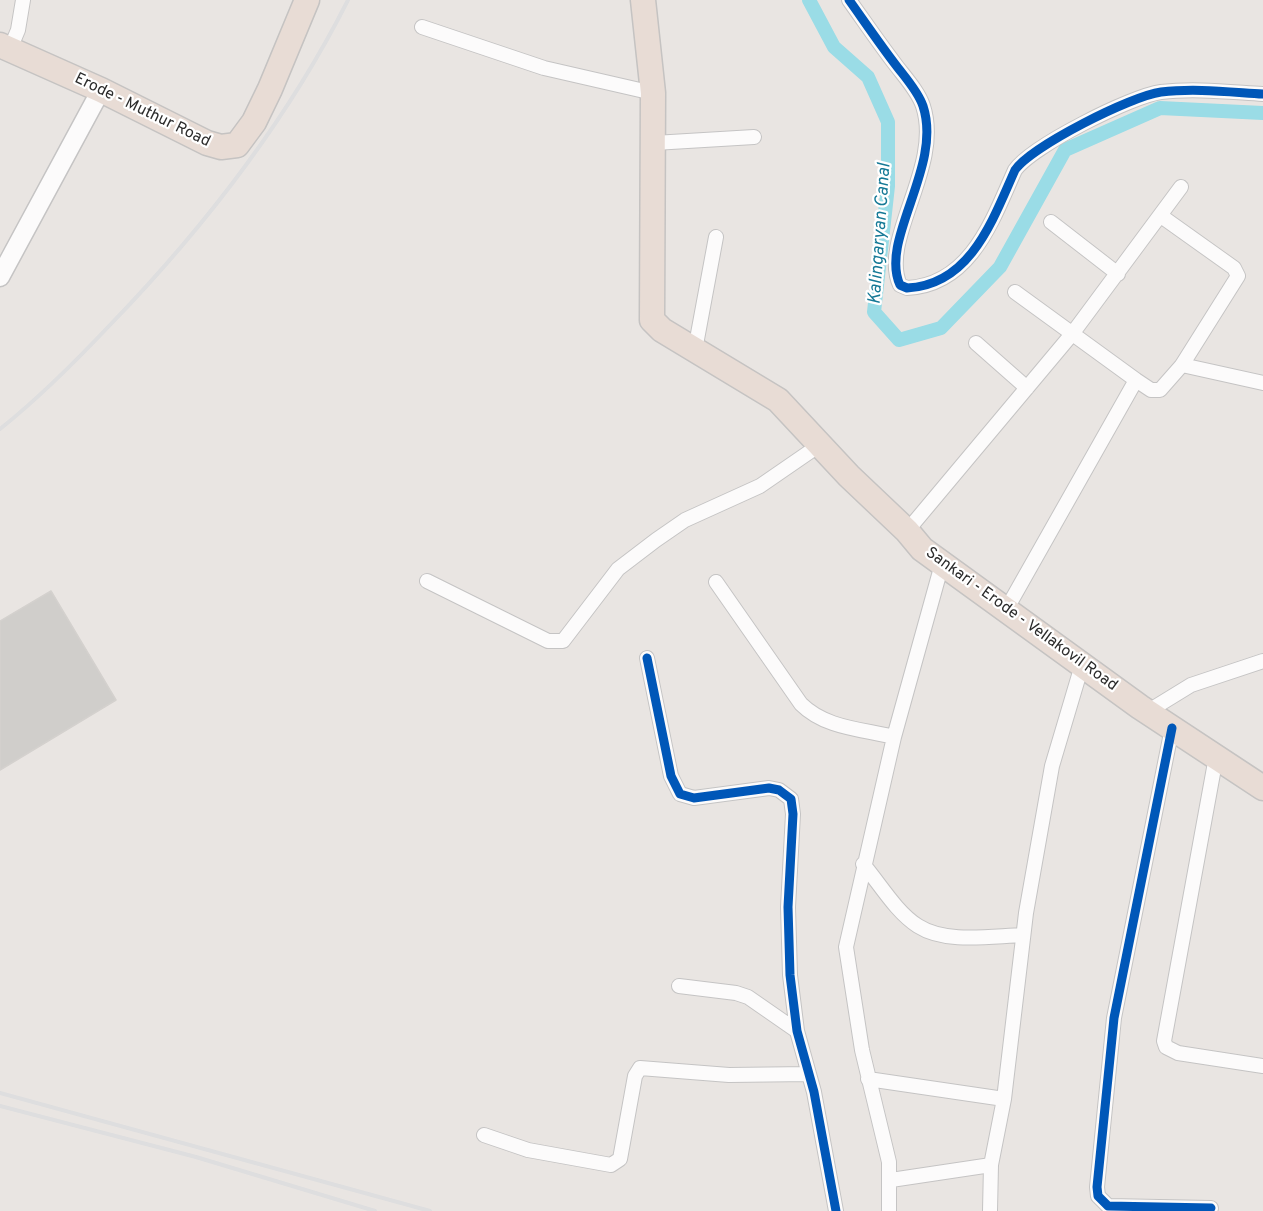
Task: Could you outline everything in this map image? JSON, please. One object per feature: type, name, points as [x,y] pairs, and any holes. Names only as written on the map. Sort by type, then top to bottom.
[{"type":"highway","name":"Erode - Muthur Road","points":[[5,47],[101,90],[216,147],[237,145],[254,122],[307,0]]},
{"type":"highway","name":"Sankari - Erode - Vellakovil Road","points":[[643,0],[653,93],[652,320],[662,330],[778,400],[922,549],[1147,712],[1263,788]]},
{"type":"street","points":[[5,47],[18,30],[23,0]]},
{"type":"street","points":[[849,0],[913,87],[923,104],[926,118],[928,142],[916,191],[896,249],[894,266],[900,285],[907,288],[932,283],[954,272],[977,249],[1022,159],[1049,141],[1141,97],[1159,92],[1194,90],[1263,94]]},
{"type":"street","points":[[422,27],[544,68],[653,93]]},
{"type":"street","points":[[0,278],[101,90]]},
{"type":"street","points":[[654,143],[754,137]]},
{"type":"street","points":[[907,531],[1071,334],[1181,187]]},
{"type":"street","points":[[1016,292],[1136,380],[1151,390],[1160,390],[1182,365],[1238,276],[1234,268],[1161,216]]},
{"type":"street","points":[[1051,222],[1118,274]]},
{"type":"street","points":[[695,350],[716,237]]},
{"type":"street","points":[[976,343],[1027,388]]},
{"type":"street","points":[[1182,365],[1263,383]]},
{"type":"street","points":[[1006,610],[1136,380]]},
{"type":"street","points":[[426,581],[548,641],[563,641],[618,569],[685,520],[760,486],[821,444]]},
{"type":"street","points":[[889,1211],[891,1180],[868,1080],[847,970],[846,947],[863,864],[894,737],[942,564]]},
{"type":"street","points":[[716,582],[801,704],[810,713],[828,722],[894,737]]},
{"type":"street","points":[[647,657],[671,776],[680,794],[694,798],[769,788],[779,790],[791,799],[793,814],[788,936],[797,1031],[809,1074],[836,1211]]},
{"type":"street","points":[[1147,712],[1191,685],[1263,661]]},
{"type":"street","points":[[990,1211],[991,1166],[1004,1099],[1023,935],[1052,766],[1066,710],[1082,664]]},
{"type":"street","points":[[1172,728],[1114,1018],[1097,1187],[1098,1197],[1108,1206],[1211,1208]]},
{"type":"street","points":[[1215,757],[1164,1041],[1166,1047],[1178,1053],[1263,1066]]},
{"type":"street","points":[[863,864],[907,917],[928,931],[958,936],[1023,935]]},
{"type":"street","points":[[679,986],[736,993],[748,997],[797,1031]]},
{"type":"street","points":[[484,1136],[528,1150],[611,1165],[620,1159],[633,1084],[640,1068],[729,1075],[809,1074]]},
{"type":"street","points":[[868,1080],[1004,1099]]},
{"type":"street","points":[[891,1180],[991,1166]]},
{"type":"building","points":[[51,591],[116,700],[0,770],[0,621]]},
{"type":"waterway","name":"Kalingaryan Canal","points":[[809,0],[834,47],[868,77],[888,122],[888,186],[874,312],[899,340],[941,328],[1000,267],[1065,150],[1160,108],[1263,113]]},
{"type":"railway","points":[[0,429],[70,366],[144,289],[210,212],[241,172],[298,88],[348,0]]},
{"type":"railway","points":[[0,1093],[430,1211]]},
{"type":"railway","points":[[0,1106],[196,1157],[375,1211]]},
{"type":"cycle path","points":[[849,0],[914,89],[923,106],[927,129],[925,153],[903,224],[896,267],[900,285],[907,288],[929,284],[948,275],[963,262],[977,246],[988,228],[1015,170],[1041,148],[1083,124],[1106,112],[1161,92],[1199,90],[1263,94]]},
{"type":"cycle path","points":[[647,658],[671,776],[680,794],[694,798],[769,788],[779,790],[791,799],[793,814],[788,907],[790,975],[797,1031],[814,1092],[836,1211]]},
{"type":"cycle path","points":[[1172,728],[1114,1018],[1097,1187],[1098,1196],[1108,1206],[1211,1208]]}]
